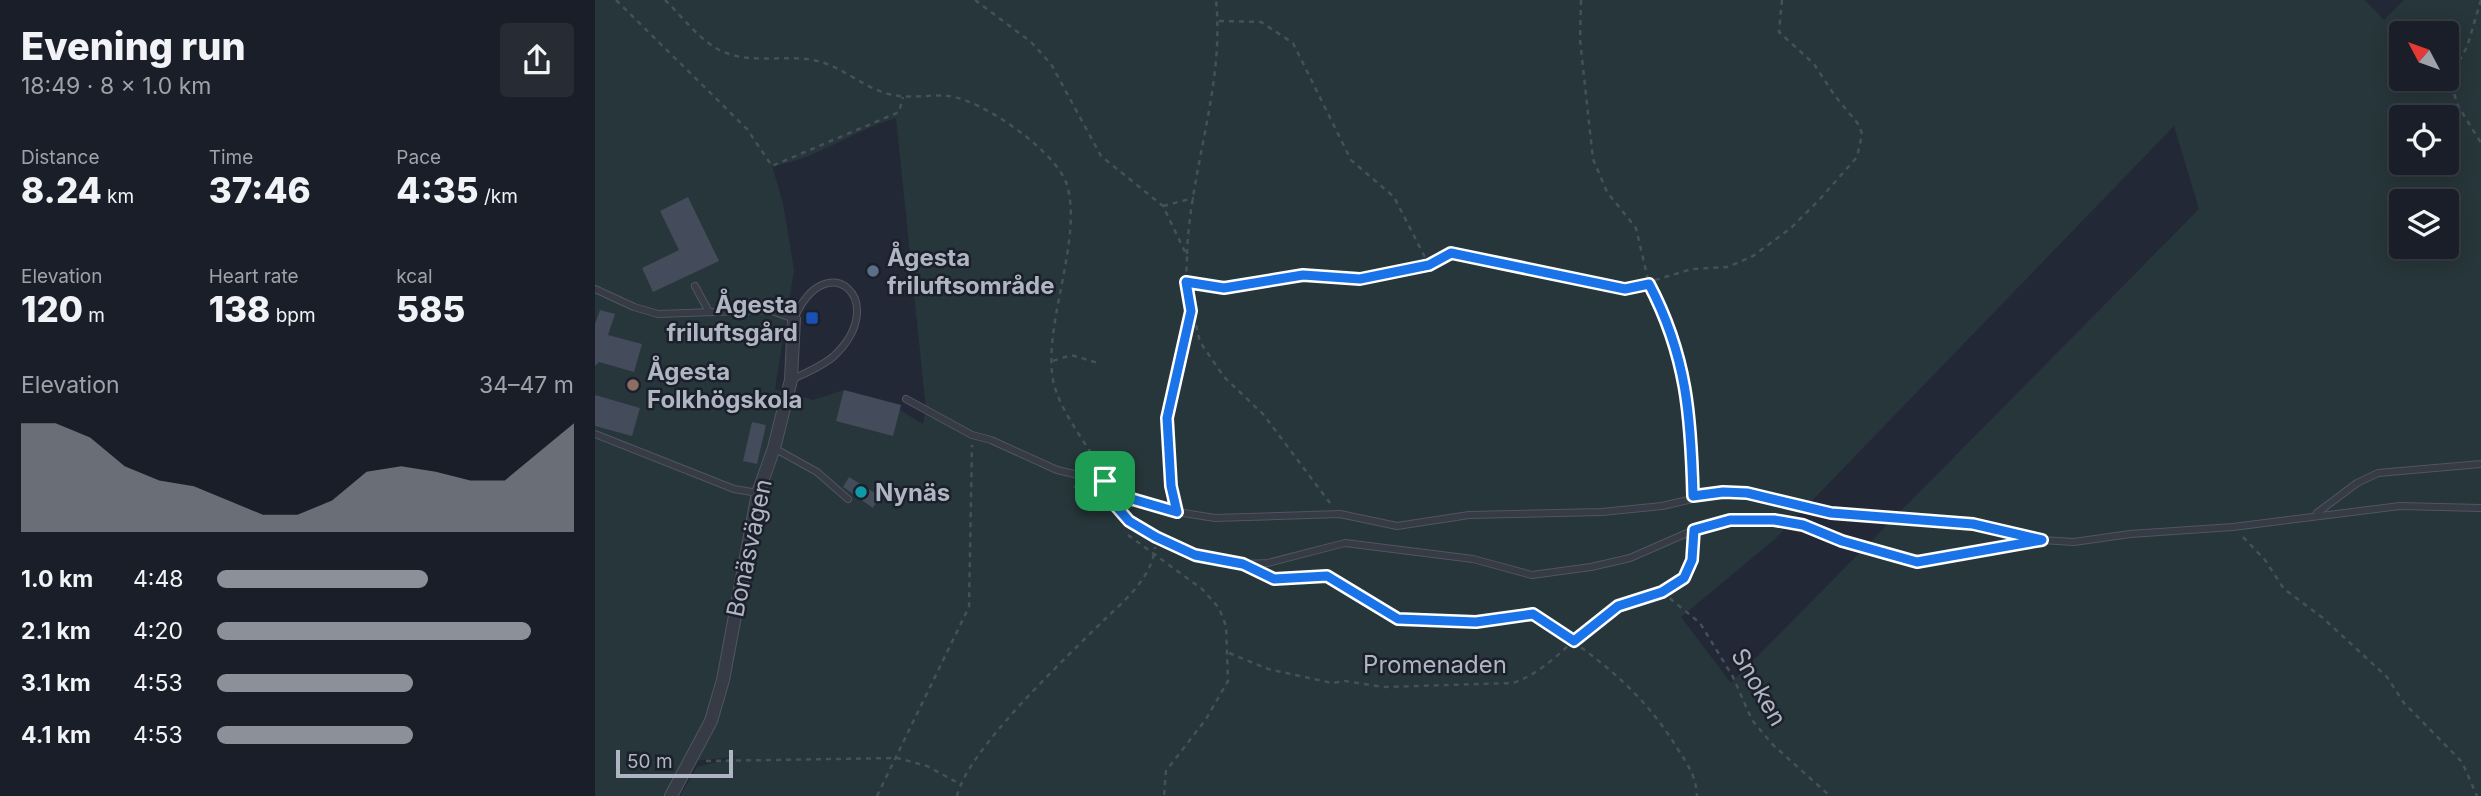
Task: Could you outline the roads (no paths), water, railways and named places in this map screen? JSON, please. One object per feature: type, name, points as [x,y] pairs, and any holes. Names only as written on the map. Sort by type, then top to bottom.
[{"type":"street","name":"Bonäsvägen","points":[[671,796],[711,721],[723,680],[758,493],[774,448],[791,380],[794,319]]},
{"type":"lane","points":[[595,289],[633,307],[658,314],[769,310],[794,319],[803,299],[817,286],[833,280],[846,284],[856,295],[857,323],[848,340],[832,358],[791,380]]},
{"type":"lane","points":[[695,286],[709,312]]},
{"type":"lane","points":[[906,399],[972,435],[991,440],[1057,470],[1105,481],[1132,499],[1177,512],[1215,518],[1341,514],[1397,526],[1469,515],[1602,512],[1662,506],[1693,496],[1723,492],[1747,493],[1831,513],[1973,524],[2042,540],[2074,542],[2130,534],[2233,527],[2316,514],[2400,506],[2481,508]]},
{"type":"lane","points":[[595,434],[734,489],[758,493]]},
{"type":"lane","points":[[774,448],[817,472],[848,499]]},
{"type":"lane","points":[[2316,514],[2357,482],[2378,473],[2481,464]]},
{"type":"lane","points":[[1105,481],[1115,505],[1138,527],[1195,555],[1243,564],[1268,563],[1345,543],[1473,559],[1532,575],[1591,567],[1630,558],[1694,530],[1753,518],[1803,525],[1842,541],[1917,562],[2042,540]]},
{"type":"lane","points":[[1803,525],[1805,508]]},
{"type":"place","name":"Ågesta friluftsområde","points":[[873,271]]},
{"type":"place","name":"Ågesta friluftsgård","points":[[812,318]]},
{"type":"place","name":"Ågesta Folkhögskola","points":[[633,385]]},
{"type":"place","name":"Nynäs","points":[[861,492]]}]
